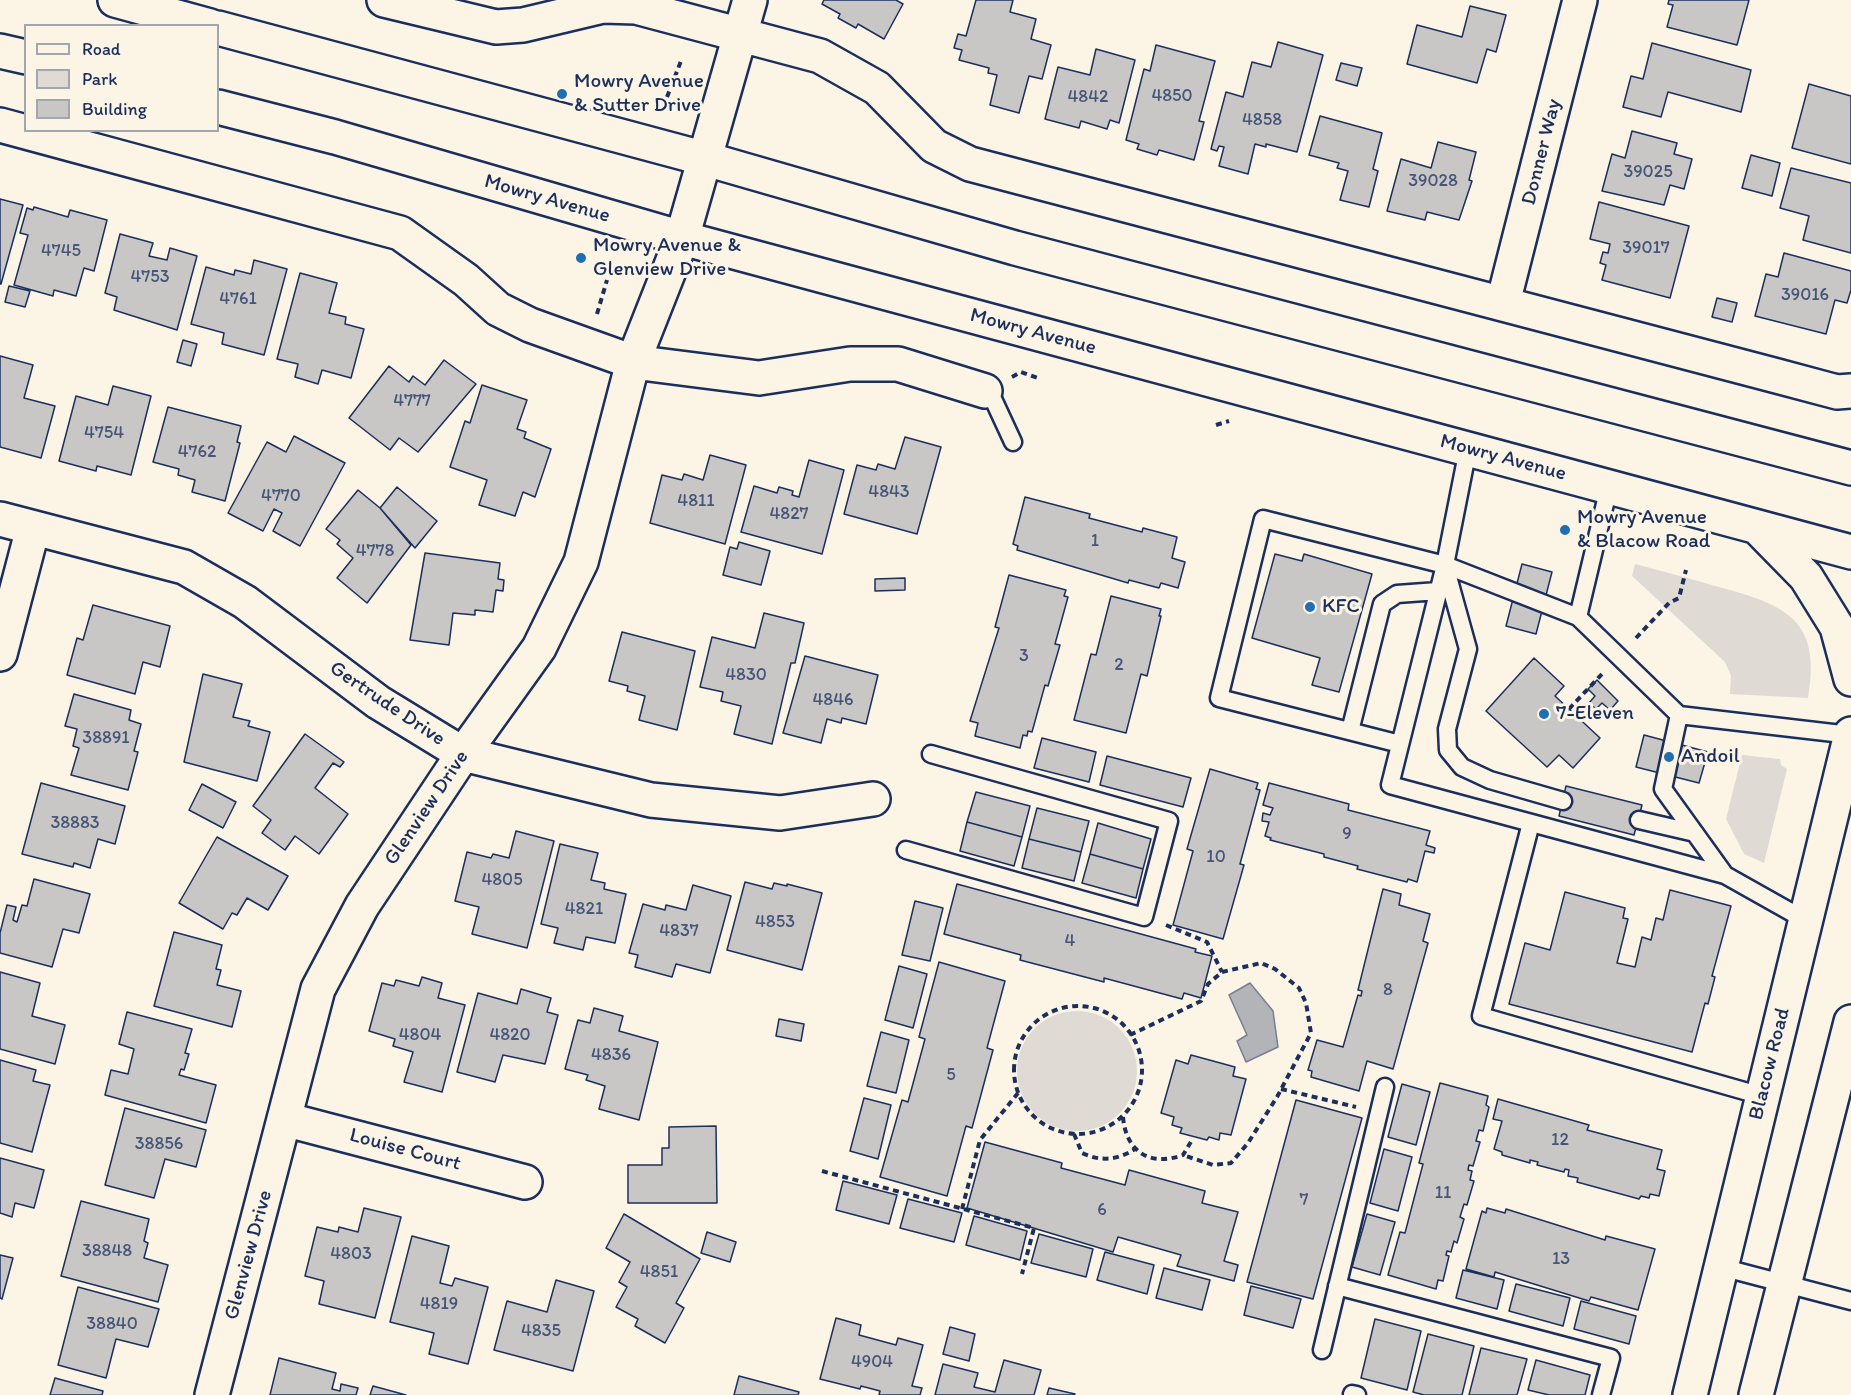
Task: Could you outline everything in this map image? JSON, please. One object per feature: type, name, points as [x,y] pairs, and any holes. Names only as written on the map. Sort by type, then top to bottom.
[{"type":"street","points":[[115,0],[203,24]]},
{"type":"street","points":[[384,0],[496,27],[523,25],[603,6],[636,7],[741,34],[820,56],[877,88],[934,146],[970,164],[1838,392],[1851,391]]},
{"type":"street","name":"Glenview Drive","points":[[212,1395],[318,989],[362,906],[464,754],[539,648],[581,562],[633,362],[682,238],[750,0]]},
{"type":"street","name":"Donner Way","points":[[1503,303],[1580,0]]},
{"type":"street","points":[[219,28],[706,159],[1015,248],[1851,468]]},
{"type":"street","points":[[0,51],[24,57]]},
{"type":"street","name":"Mowry Avenue","points":[[219,107],[335,137],[682,238],[1851,552]]},
{"type":"street","points":[[0,125],[24,131]]},
{"type":"street","points":[[26,132],[399,232],[466,280],[498,309],[530,325],[633,362],[759,378],[850,364],[897,364],[985,391]]},
{"type":"street","name":"Gertrude Drive","points":[[0,519],[184,567],[245,602],[378,702],[464,754],[651,800],[780,813],[873,799]]},
{"type":"street","points":[[1756,526],[1812,586],[1837,627],[1851,679]]},
{"type":"street","points":[[0,654],[33,528]]},
{"type":"street","name":"Blacow Road","points":[[1690,1395],[1851,735]]},
{"type":"street","points":[[1756,1395],[1851,1022]]},
{"type":"street","name":"Louise Court","points":[[284,1119],[525,1182]]},
{"type":"lane","points":[[985,391],[994,401],[1013,442]]},
{"type":"lane","points":[[1468,449],[1445,565],[1390,785],[1725,875],[1805,920]]},
{"type":"lane","points":[[1578,617],[1609,487]]},
{"type":"lane","points":[[1400,744],[1219,698],[1263,519],[1445,565],[1578,617],[1679,715],[1851,735]]},
{"type":"lane","points":[[1445,565],[1468,649],[1447,729],[1448,750],[1462,767],[1490,780],[1563,801]]},
{"type":"lane","points":[[1350,731],[1382,604],[1397,594],[1438,591]]},
{"type":"lane","points":[[1679,715],[1663,789],[1725,875]]},
{"type":"lane","points":[[906,849],[1144,916],[1169,822],[931,754]]},
{"type":"lane","points":[[1639,820],[1695,833]]},
{"type":"lane","points":[[1532,823],[1481,1016],[1762,1096]]},
{"type":"lane","points":[[1322,1350],[1385,1087]]},
{"type":"lane","points":[[1721,1267],[1851,1301]]},
{"type":"lane","points":[[1337,1286],[1611,1358],[1601,1395]]},
{"type":"path","points":[[668,97],[681,61]]},
{"type":"path","points":[[596,318],[607,280]]},
{"type":"path","points":[[1144,916],[1207,942],[1222,972]]},
{"type":"path","points":[[1130,1035],[1201,1001],[1208,984],[1222,972],[1261,963],[1275,969],[1299,988],[1306,1003],[1311,1033],[1248,1143],[1231,1163],[1213,1165],[1183,1155]]},
{"type":"path","points":[[1065,1007],[1087,1007],[1107,1013],[1123,1025],[1141,1061],[1141,1081],[1134,1100],[1122,1116],[1106,1128],[1087,1134],[1074,1134],[1046,1126],[1029,1112],[1018,1093],[1014,1071],[1017,1049],[1028,1030],[1045,1015],[1065,1007]]},
{"type":"path","points":[[1281,1089],[1378,1113]]},
{"type":"path","points":[[962,1209],[980,1140],[1018,1093]]},
{"type":"path","points":[[1122,1116],[1128,1141],[1135,1149],[1154,1158],[1170,1160],[1183,1155],[1192,1140]]},
{"type":"path","points":[[1074,1134],[1082,1153],[1095,1159],[1124,1156],[1135,1149]]},
{"type":"path","points":[[822,1171],[1034,1228],[1022,1274]]},
{"type":"green space","points":[[1635,564],[1743,594],[1780,609],[1794,620],[1804,633],[1809,650],[1811,672],[1808,698],[1730,694],[1731,676],[1725,662],[1632,576]]},
{"type":"green space","points":[[1742,755],[1780,759],[1781,765],[1787,769],[1764,863],[1744,854],[1726,819]]},
{"type":"green space","points":[[1077,1011],[1100,1016],[1119,1029],[1132,1048],[1137,1071],[1132,1094],[1119,1113],[1100,1126],[1077,1131],[1054,1126],[1035,1113],[1022,1094],[1017,1071],[1022,1048],[1035,1029],[1054,1016]]},
{"type":"shaded area","points":[[1250,983],[1273,1011],[1278,1047],[1246,1062],[1237,1041],[1247,1035],[1229,995]]},
{"type":"building","points":[[824,0],[896,0],[903,4],[884,39],[858,24],[856,28],[838,18],[840,14],[822,4]]},
{"type":"building","points":[[976,0],[1013,0],[1010,12],[1036,19],[1031,39],[1051,45],[1042,79],[1029,76],[1019,113],[990,105],[997,75],[988,73],[989,68],[959,60],[962,50],[954,48],[958,34],[966,36]]},
{"type":"building","points":[[1669,0],[1749,0],[1737,45],[1667,27],[1673,5],[1668,4]]},
{"type":"building","points":[[1470,6],[1506,15],[1496,52],[1487,49],[1477,83],[1407,64],[1417,25],[1462,37]]},
{"type":"building","points":[[1278,42],[1323,55],[1297,152],[1266,144],[1266,147],[1255,144],[1248,174],[1219,166],[1224,147],[1219,146],[1217,151],[1211,149],[1226,92],[1243,97],[1252,62],[1271,67]]},
{"type":"building","points":[[1652,43],[1751,70],[1741,112],[1668,92],[1661,117],[1623,107],[1631,76],[1643,79]]},
{"type":"building","points":[[1156,45],[1215,61],[1199,121],[1204,122],[1194,160],[1159,150],[1157,155],[1137,149],[1139,144],[1126,140],[1144,69],[1150,71]]},
{"type":"building","points":[[1096,49],[1135,60],[1119,123],[1110,120],[1107,129],[1081,121],[1079,128],[1045,119],[1058,67],[1090,75]]},
{"type":"building","points":[[1341,63],[1362,68],[1357,86],[1336,80]]},
{"type":"building","points":[[1809,84],[1851,96],[1851,164],[1792,148]]},
{"type":"building","points":[[1320,116],[1382,133],[1373,169],[1378,171],[1369,207],[1340,200],[1348,171],[1337,168],[1339,163],[1309,155]]},
{"type":"building","points":[[1632,131],[1677,143],[1674,154],[1692,159],[1684,189],[1670,185],[1664,205],[1602,191],[1612,154],[1625,158]]},
{"type":"building","points":[[1438,142],[1476,152],[1469,180],[1472,181],[1459,220],[1427,212],[1425,220],[1387,211],[1401,159],[1431,168]]},
{"type":"building","points":[[1751,155],[1780,163],[1772,196],[1742,188]]},
{"type":"building","points":[[1791,168],[1851,183],[1851,253],[1803,240],[1809,216],[1780,208]]},
{"type":"building","points":[[0,199],[23,205],[1,284],[0,284]]},
{"type":"building","points":[[1599,202],[1689,226],[1670,298],[1602,280],[1606,265],[1600,263],[1603,252],[1608,253],[1610,244],[1590,239]]},
{"type":"building","points":[[34,207],[68,217],[70,210],[107,220],[94,271],[84,268],[76,296],[54,290],[53,296],[14,285],[28,235],[20,233],[27,208],[33,210]]},
{"type":"building","points":[[120,234],[153,243],[149,256],[167,260],[170,248],[197,256],[177,330],[114,310],[117,297],[105,293]]},
{"type":"building","points":[[1784,253],[1851,271],[1851,290],[1847,303],[1835,300],[1826,334],[1755,316],[1766,274],[1778,277]]},
{"type":"building","points":[[254,260],[287,269],[264,355],[222,344],[224,333],[191,324],[206,267],[234,275],[235,270],[251,274]]},
{"type":"building","points":[[300,273],[337,283],[329,313],[346,317],[345,324],[364,329],[351,378],[322,370],[318,384],[295,377],[298,364],[277,359]]},
{"type":"building","points":[[9,286],[30,291],[25,307],[5,302]]},
{"type":"building","points":[[1717,298],[1737,303],[1732,322],[1712,317]]},
{"type":"building","points":[[183,340],[197,344],[191,366],[177,362]]},
{"type":"building","points":[[0,356],[33,365],[24,398],[55,406],[41,458],[0,447]]},
{"type":"building","points":[[444,360],[476,384],[418,452],[399,438],[390,450],[349,418],[389,366],[409,382],[413,376],[425,385]]},
{"type":"building","points":[[482,385],[527,400],[517,429],[526,432],[524,438],[551,449],[535,497],[523,492],[515,516],[479,505],[487,480],[450,467],[465,421],[470,423]]},
{"type":"building","points":[[113,386],[151,396],[131,475],[97,466],[96,471],[59,461],[76,396],[108,405]]},
{"type":"building","points":[[168,407],[241,426],[237,442],[240,443],[225,501],[192,492],[195,480],[178,475],[179,469],[153,462]]},
{"type":"building","points":[[294,436],[345,463],[300,546],[273,531],[282,513],[274,509],[263,531],[228,513],[267,442],[286,452]]},
{"type":"building","points":[[905,437],[941,447],[917,534],[844,514],[857,465],[876,470],[878,464],[895,469]]},
{"type":"building","points":[[710,455],[746,465],[725,544],[650,523],[662,475],[682,480],[684,474],[703,480]]},
{"type":"building","points":[[809,460],[844,470],[822,554],[741,532],[754,486],[777,493],[779,487],[793,491],[792,495],[799,497]]},
{"type":"building","points":[[397,487],[437,521],[415,548],[380,508]]},
{"type":"building","points":[[358,490],[380,508],[411,545],[367,603],[337,578],[353,558],[337,544],[340,540],[326,529]]},
{"type":"building","points":[[1025,497],[1090,514],[1089,518],[1142,532],[1143,528],[1177,537],[1172,558],[1185,562],[1178,588],[1161,583],[1159,588],[1129,580],[1128,583],[1017,550],[1018,546],[1013,544]]},
{"type":"building","points":[[739,542],[770,551],[761,585],[723,575],[730,547],[737,549]]},
{"type":"building","points":[[425,553],[500,563],[498,579],[504,580],[503,591],[496,590],[493,612],[475,610],[475,615],[453,613],[449,645],[410,640]]},
{"type":"building","points":[[1275,554],[1302,561],[1304,554],[1372,574],[1339,692],[1312,685],[1320,658],[1252,638]]},
{"type":"building","points":[[1522,564],[1552,572],[1536,634],[1506,626]]},
{"type":"building","points":[[1009,575],[1066,590],[1064,596],[1068,597],[1055,644],[1060,645],[1048,686],[1045,685],[1032,732],[1028,731],[1027,736],[1023,735],[1020,748],[975,736],[978,723],[970,721],[999,628],[995,627]]},
{"type":"building","points":[[905,578],[905,590],[875,591],[875,579]]},
{"type":"building","points":[[1111,596],[1161,609],[1147,676],[1141,674],[1126,733],[1074,720],[1091,654],[1096,655]]},
{"type":"building","points":[[93,605],[170,626],[160,667],[143,662],[135,694],[67,675],[77,638],[83,640]]},
{"type":"building","points":[[764,613],[804,623],[795,663],[791,663],[772,744],[734,734],[741,706],[721,701],[723,692],[700,687],[712,637],[755,648]]},
{"type":"building","points":[[622,632],[695,651],[677,730],[639,720],[645,696],[627,691],[628,686],[609,681]]},
{"type":"building","points":[[805,656],[878,675],[866,724],[842,718],[841,723],[827,719],[821,743],[783,733]]},
{"type":"building","points":[[1534,658],[1564,686],[1555,696],[1600,738],[1573,768],[1559,755],[1547,767],[1486,711]]},
{"type":"building","points":[[203,674],[242,684],[233,717],[250,721],[248,726],[270,732],[257,781],[184,762]]},
{"type":"building","points":[[1597,680],[1618,701],[1610,710],[1602,703],[1596,709],[1589,703],[1595,696],[1588,689]]},
{"type":"building","points":[[74,694],[131,710],[129,720],[141,724],[134,751],[138,752],[128,790],[71,775],[79,748],[73,746],[77,729],[65,726]]},
{"type":"building","points":[[305,734],[344,762],[340,767],[333,763],[315,788],[348,814],[319,854],[295,836],[285,850],[262,833],[271,820],[253,806]]},
{"type":"building","points":[[1644,735],[1708,752],[1699,783],[1636,767]]},
{"type":"building","points":[[1042,738],[1096,752],[1089,782],[1034,768]]},
{"type":"building","points":[[1107,756],[1191,778],[1183,807],[1100,785]]},
{"type":"building","points":[[1210,769],[1258,783],[1256,789],[1260,790],[1240,864],[1244,865],[1223,939],[1173,925],[1193,851],[1187,849]]},
{"type":"building","points":[[41,783],[125,806],[115,844],[98,839],[90,868],[74,863],[73,867],[22,854]]},
{"type":"building","points":[[1269,783],[1349,804],[1348,810],[1430,831],[1426,845],[1435,848],[1434,853],[1425,851],[1417,882],[1408,879],[1407,882],[1357,869],[1358,866],[1324,857],[1324,854],[1270,840],[1271,838],[1265,836],[1269,822],[1262,821],[1263,813],[1270,815],[1273,808],[1263,805]]},
{"type":"building","points":[[202,784],[236,802],[223,828],[189,810]]},
{"type":"building","points":[[1566,786],[1642,805],[1634,835],[1559,816]]},
{"type":"building","points":[[976,792],[1030,806],[1022,837],[967,822]]},
{"type":"building","points":[[1037,808],[1089,821],[1081,852],[1029,839]]},
{"type":"building","points":[[967,822],[1022,837],[1014,866],[960,851]]},
{"type":"building","points":[[1098,823],[1151,839],[1143,869],[1090,854]]},
{"type":"building","points":[[516,831],[554,841],[527,948],[472,934],[479,907],[455,901],[467,852],[491,858],[493,854],[509,858]]},
{"type":"building","points":[[217,837],[288,876],[268,910],[247,898],[237,915],[232,913],[223,929],[179,903]]},
{"type":"building","points":[[1029,839],[1081,852],[1074,881],[1022,868]]},
{"type":"building","points":[[560,844],[598,853],[591,880],[605,883],[604,889],[626,894],[615,943],[586,937],[583,950],[554,943],[558,928],[541,924]]},
{"type":"building","points":[[1090,854],[1143,869],[1136,898],[1082,883]]},
{"type":"building","points":[[34,879],[90,894],[79,933],[63,929],[52,967],[0,953],[0,933],[7,905],[16,907],[13,920],[17,922],[22,905],[27,906]]},
{"type":"building","points":[[745,882],[772,889],[774,883],[787,886],[787,884],[822,893],[802,970],[727,950]]},
{"type":"building","points":[[957,884],[1196,949],[1195,952],[1212,956],[1201,998],[1184,993],[1182,999],[1104,978],[1104,982],[1020,960],[1021,955],[944,934]]},
{"type":"building","points":[[693,885],[731,896],[710,973],[676,964],[672,977],[635,967],[638,955],[629,953],[643,904],[665,910],[666,905],[686,910]]},
{"type":"building","points":[[1383,889],[1401,894],[1399,905],[1430,914],[1423,941],[1428,943],[1393,1069],[1367,1061],[1359,1091],[1311,1077],[1312,1071],[1308,1070],[1317,1040],[1343,1047],[1358,995],[1361,996],[1362,991],[1358,990]]},
{"type":"building","points":[[1670,890],[1731,906],[1712,976],[1715,977],[1708,1004],[1705,1003],[1692,1052],[1509,1004],[1525,943],[1550,950],[1565,892],[1625,908],[1623,918],[1628,919],[1617,963],[1635,967],[1642,937],[1651,940],[1656,918],[1663,920]]},
{"type":"building","points":[[915,901],[943,908],[930,961],[902,955]]},
{"type":"building","points":[[174,932],[222,945],[216,969],[221,970],[217,985],[241,991],[232,1027],[154,1006]]},
{"type":"building","points":[[939,962],[1005,981],[987,1048],[993,1050],[972,1128],[966,1126],[947,1196],[880,1177],[902,1100],[908,1102],[925,1039],[919,1037]]},
{"type":"building","points":[[899,966],[927,974],[913,1028],[885,1020]]},
{"type":"building","points":[[0,972],[40,983],[32,1016],[65,1025],[55,1064],[0,1049]]},
{"type":"building","points":[[422,977],[442,983],[438,998],[465,1005],[442,1092],[404,1082],[413,1052],[393,1046],[395,1039],[369,1031],[382,983],[394,986],[396,980],[419,986]]},
{"type":"building","points":[[521,989],[551,998],[547,1012],[558,1015],[545,1064],[503,1055],[495,1082],[457,1072],[478,993],[517,1004]]},
{"type":"building","points":[[594,1008],[623,1016],[619,1031],[658,1042],[639,1120],[599,1109],[605,1086],[586,1080],[588,1075],[565,1069],[578,1020],[590,1023]]},
{"type":"building","points":[[127,1012],[192,1029],[185,1053],[189,1054],[184,1070],[181,1069],[179,1075],[216,1085],[206,1123],[105,1095],[111,1070],[128,1074],[134,1049],[119,1044]]},
{"type":"building","points":[[779,1019],[804,1024],[801,1041],[776,1036]]},
{"type":"building","points":[[881,1032],[909,1040],[896,1093],[867,1086]]},
{"type":"building","points":[[1191,1055],[1235,1067],[1233,1076],[1246,1079],[1231,1135],[1220,1133],[1219,1140],[1209,1137],[1207,1140],[1180,1133],[1182,1128],[1172,1125],[1174,1117],[1161,1113],[1176,1060],[1188,1064]]},
{"type":"building","points":[[0,1060],[36,1070],[33,1081],[50,1085],[32,1152],[0,1143]]},
{"type":"building","points":[[1440,1083],[1488,1096],[1486,1105],[1489,1107],[1483,1131],[1479,1130],[1476,1141],[1480,1142],[1473,1166],[1469,1165],[1468,1170],[1472,1171],[1470,1180],[1474,1181],[1467,1205],[1464,1204],[1460,1217],[1464,1219],[1457,1243],[1454,1241],[1451,1252],[1447,1251],[1446,1255],[1449,1256],[1443,1281],[1438,1280],[1436,1289],[1388,1275],[1400,1232],[1405,1233],[1423,1164],[1419,1163]]},
{"type":"building","points":[[1402,1084],[1430,1092],[1416,1145],[1388,1137]]},
{"type":"building","points":[[864,1098],[891,1105],[878,1159],[850,1151]]},
{"type":"building","points":[[1498,1099],[1589,1125],[1587,1130],[1662,1150],[1657,1169],[1665,1171],[1659,1196],[1650,1194],[1649,1198],[1641,1196],[1639,1199],[1577,1182],[1578,1178],[1568,1176],[1569,1170],[1565,1169],[1564,1172],[1537,1165],[1538,1162],[1530,1160],[1530,1163],[1502,1155],[1502,1152],[1494,1149],[1502,1121],[1493,1119]]},
{"type":"building","points":[[1296,1100],[1362,1118],[1313,1299],[1247,1282]]},
{"type":"building","points":[[125,1108],[206,1130],[196,1167],[165,1159],[154,1198],[105,1185]]},
{"type":"building","points":[[716,1126],[717,1203],[628,1203],[628,1165],[662,1165],[662,1148],[669,1148],[669,1127]]},
{"type":"building","points":[[985,1142],[1062,1163],[1061,1168],[1125,1185],[1129,1170],[1205,1191],[1202,1203],[1238,1212],[1224,1261],[1238,1265],[1234,1281],[1177,1266],[1181,1255],[1118,1237],[1113,1252],[967,1208]]},
{"type":"building","points":[[1384,1149],[1412,1157],[1398,1211],[1370,1203]]},
{"type":"building","points":[[0,1158],[44,1170],[34,1208],[15,1203],[12,1217],[0,1213]]},
{"type":"building","points":[[843,1181],[897,1195],[889,1224],[836,1210]]},
{"type":"building","points":[[908,1199],[962,1213],[954,1242],[900,1228]]},
{"type":"building","points":[[81,1201],[149,1219],[144,1241],[148,1243],[144,1258],[168,1265],[158,1302],[61,1276]]},
{"type":"building","points":[[364,1208],[401,1217],[375,1318],[319,1304],[324,1281],[305,1276],[317,1227],[338,1232],[339,1227],[358,1232]]},
{"type":"building","points":[[1487,1208],[1505,1213],[1506,1209],[1605,1240],[1606,1236],[1655,1249],[1638,1310],[1591,1297],[1589,1301],[1495,1272],[1494,1277],[1466,1269],[1482,1211],[1486,1213]]},
{"type":"building","points":[[624,1214],[700,1259],[676,1303],[684,1308],[665,1343],[635,1326],[638,1319],[616,1307],[627,1287],[619,1282],[630,1262],[606,1248]]},
{"type":"building","points":[[1367,1214],[1395,1222],[1380,1275],[1352,1267]]},
{"type":"building","points":[[974,1216],[1027,1231],[1020,1260],[966,1245]]},
{"type":"building","points":[[707,1232],[736,1242],[730,1262],[701,1253]]},
{"type":"building","points":[[1039,1234],[1093,1249],[1086,1277],[1031,1263]]},
{"type":"building","points":[[412,1236],[449,1246],[440,1283],[452,1286],[455,1278],[488,1287],[468,1364],[429,1354],[434,1333],[390,1322]]},
{"type":"building","points":[[1105,1252],[1154,1265],[1147,1294],[1097,1280]]},
{"type":"building","points":[[0,1255],[13,1258],[2,1299],[0,1298]]},
{"type":"building","points":[[1164,1268],[1210,1280],[1202,1310],[1156,1298]]},
{"type":"building","points":[[1463,1270],[1504,1280],[1497,1309],[1456,1298]]},
{"type":"building","points":[[556,1280],[594,1291],[573,1371],[494,1350],[507,1301],[547,1312]]},
{"type":"building","points":[[1516,1284],[1570,1298],[1563,1326],[1509,1311]]},
{"type":"building","points":[[1251,1286],[1301,1299],[1293,1328],[1244,1315]]},
{"type":"building","points":[[78,1287],[159,1309],[148,1347],[116,1339],[106,1378],[58,1365]]},
{"type":"building","points":[[1581,1301],[1636,1316],[1629,1344],[1574,1329]]},
{"type":"building","points":[[836,1318],[861,1325],[859,1335],[896,1345],[898,1338],[923,1345],[912,1386],[922,1388],[920,1395],[879,1395],[880,1391],[861,1386],[860,1389],[820,1379]]},
{"type":"building","points":[[1375,1319],[1421,1331],[1407,1390],[1361,1378]]},
{"type":"building","points":[[950,1327],[975,1334],[969,1361],[943,1354]]},
{"type":"building","points":[[1428,1334],[1474,1346],[1462,1395],[1424,1395],[1413,1392]]},
{"type":"building","points":[[1481,1348],[1527,1359],[1517,1395],[1469,1395]]},
{"type":"building","points":[[279,1358],[336,1373],[332,1389],[340,1391],[341,1384],[358,1388],[356,1395],[270,1395]]},
{"type":"building","points":[[1004,1360],[1041,1370],[1034,1395],[935,1395],[943,1364],[978,1373],[974,1387],[995,1392]]},
{"type":"building","points":[[1536,1360],[1590,1375],[1585,1395],[1549,1395],[1528,1390]]},
{"type":"building","points":[[739,1376],[799,1392],[798,1395],[734,1395]]},
{"type":"building","points":[[55,1378],[103,1391],[102,1395],[50,1395]]},
{"type":"building","points":[[373,1386],[406,1395],[370,1395]]},
{"type":"building","points":[[1049,1388],[1075,1394],[1047,1395]]},
{"type":"place","name":"Mowry Avenue & Sutter Drive","points":[[562,94]]},
{"type":"place","name":"Mowry Avenue & Glenview Drive","points":[[581,258]]},
{"type":"place","name":"Mowry Avenue & Blacow Road","points":[[1565,530]]},
{"type":"place","name":"KFC","points":[[1310,607]]},
{"type":"place","name":"7-Eleven","points":[[1544,714]]},
{"type":"place","name":"Andoil","points":[[1669,757]]}]
